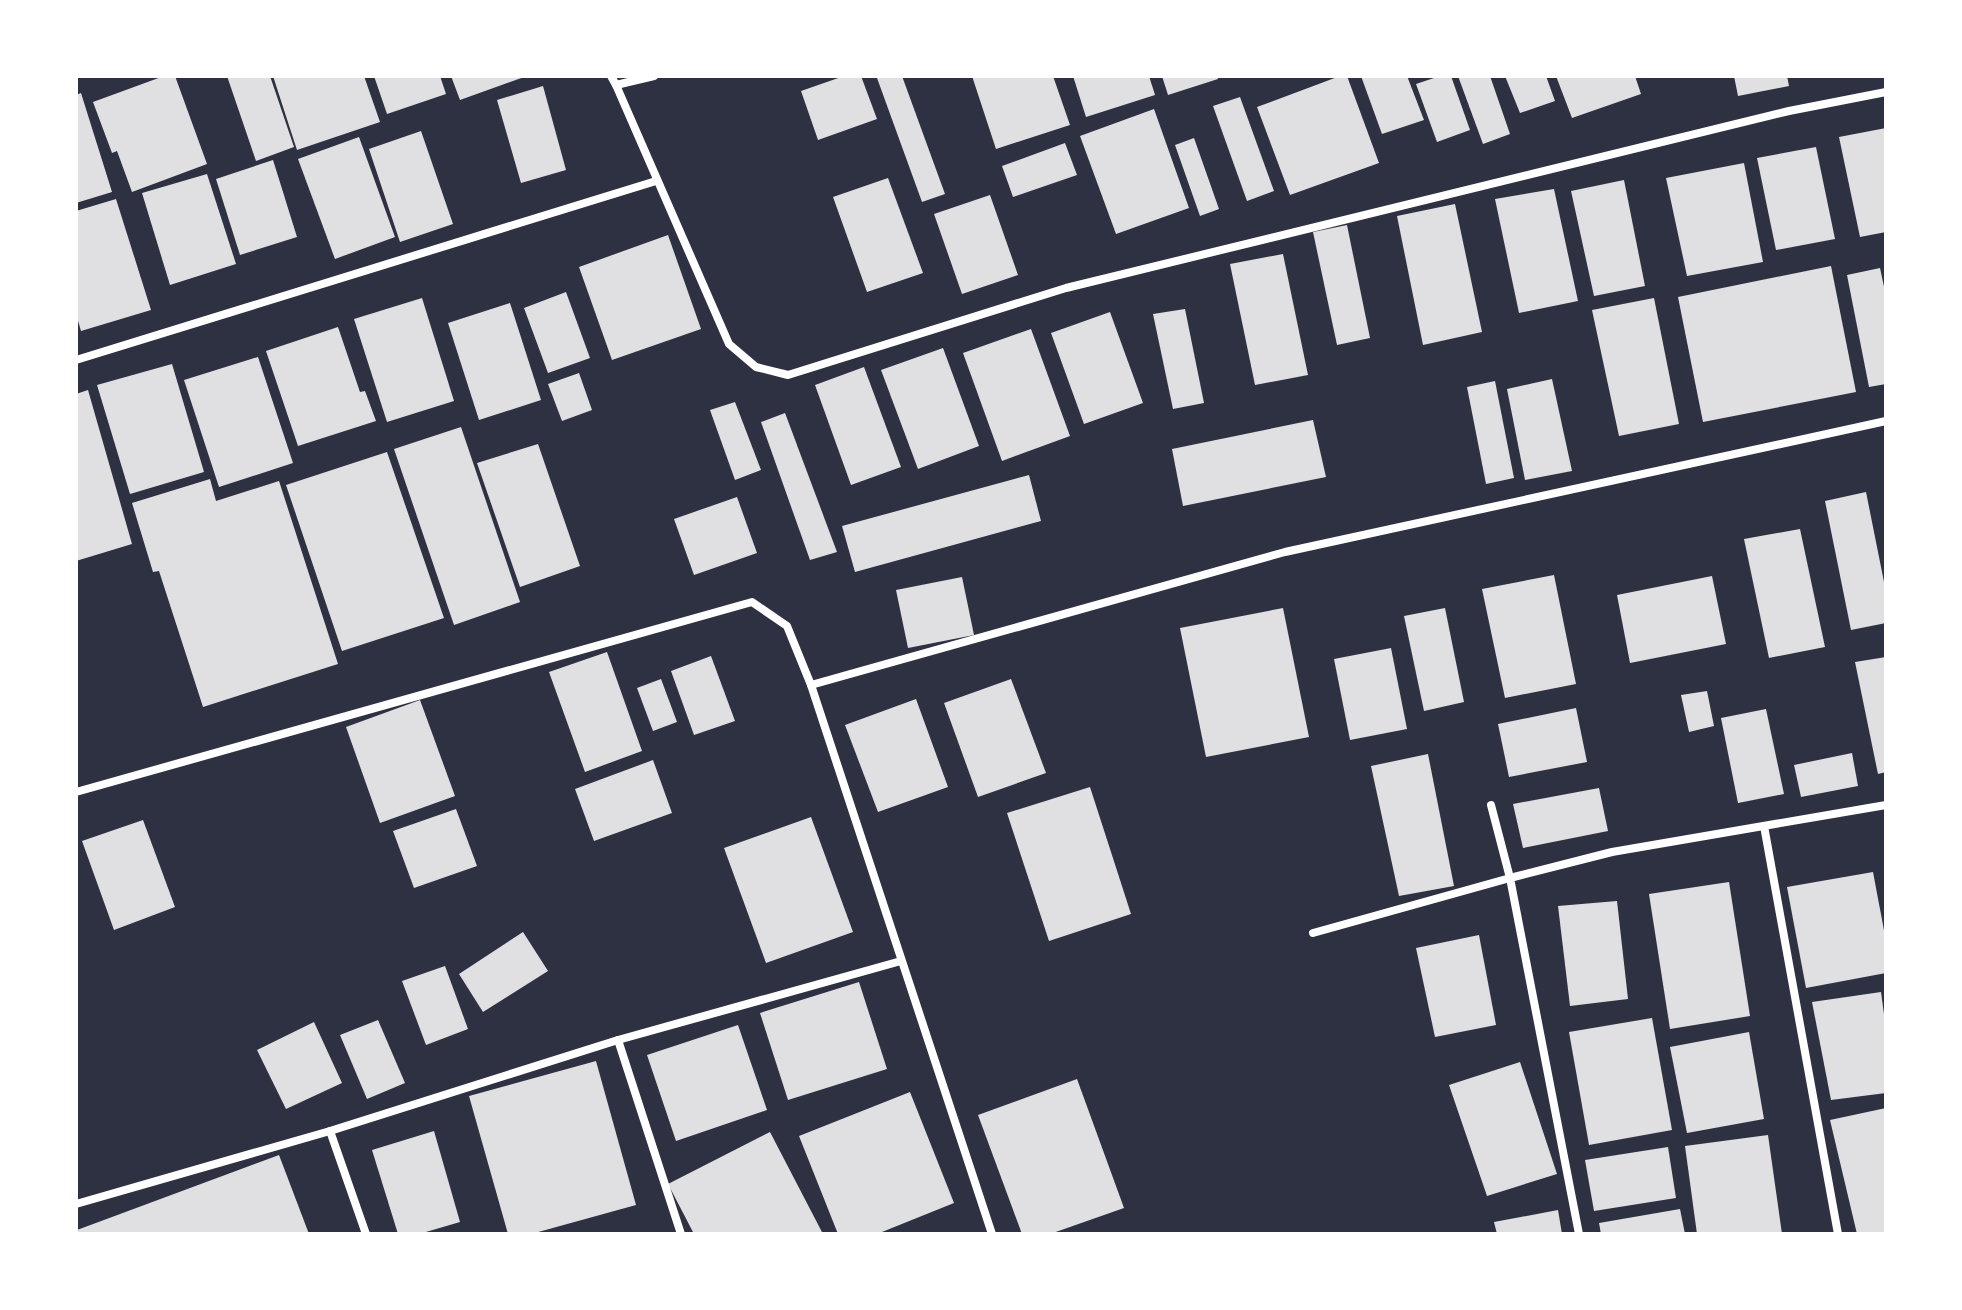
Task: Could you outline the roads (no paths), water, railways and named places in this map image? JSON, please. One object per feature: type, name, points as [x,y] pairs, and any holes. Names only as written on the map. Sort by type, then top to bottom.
[{"type":"street","points":[[611,76],[729,344],[756,367],[788,375],[1066,288],[1774,115],[1886,92]]},
{"type":"street","points":[[616,85],[654,76]]},
{"type":"street","points":[[76,360],[656,181]]},
{"type":"street","points":[[811,685],[1285,552],[1886,421]]},
{"type":"street","points":[[76,792],[752,602],[787,626],[811,685],[992,1234]]},
{"type":"street","points":[[1491,805],[1510,878],[1579,1234]]},
{"type":"street","points":[[1313,933],[1612,852],[1886,805]]},
{"type":"street","points":[[1764,826],[1838,1234]]},
{"type":"street","points":[[76,1204],[330,1131],[618,1040],[901,961]]},
{"type":"street","points":[[618,1040],[681,1234]]},
{"type":"street","points":[[330,1131],[366,1234]]}]
